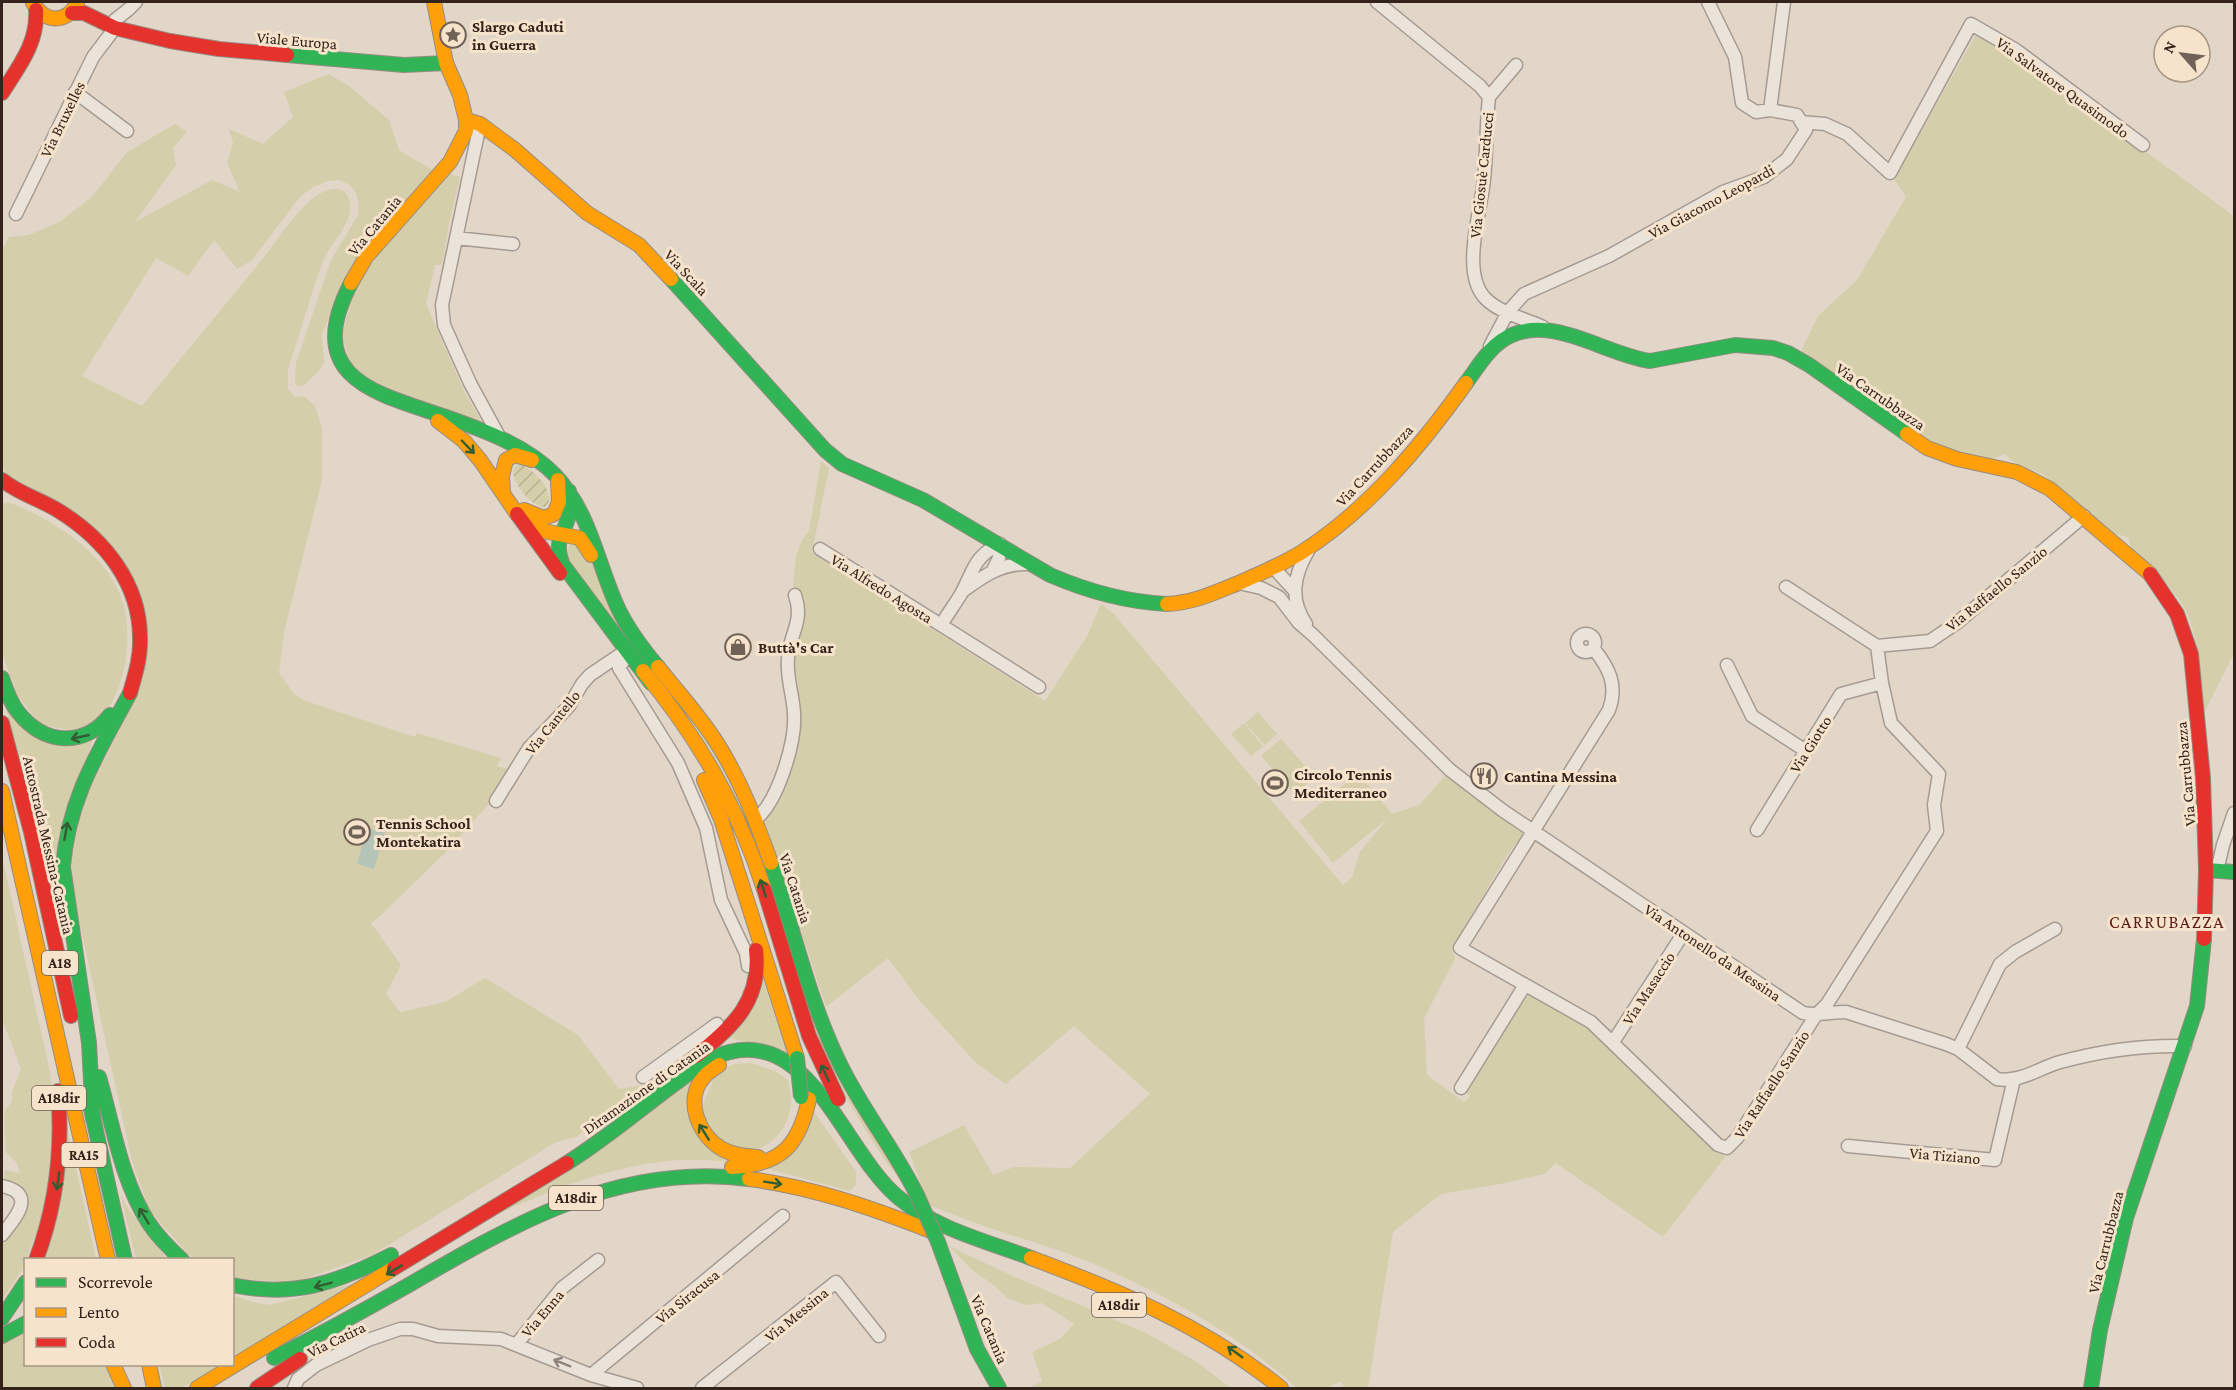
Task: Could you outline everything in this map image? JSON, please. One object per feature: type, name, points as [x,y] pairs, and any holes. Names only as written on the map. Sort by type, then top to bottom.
[{"type":"main road","name":"Viale Europa","points":[[84,2],[115,24]]},
{"type":"main road","points":[[434,2],[446,63],[473,122]]},
{"type":"main road","name":"Viale Europa","points":[[34,6],[45,18],[57,20],[71,11],[84,13],[147,35],[219,49],[368,63],[404,65],[446,63]]},
{"type":"main road","points":[[34,6],[38,21],[34,42]]},
{"type":"main road","points":[[2,93],[34,42],[71,11]]},
{"type":"main road","name":"Via Catania","points":[[473,122],[450,162],[366,257],[347,292],[336,324],[335,345],[338,354],[349,373],[363,385],[403,403],[501,439],[534,457],[569,491],[601,559],[613,596],[626,622],[717,744],[755,820],[833,1051],[856,1096],[902,1164],[938,1242],[977,1349],[999,1389]]},
{"type":"main road","name":"Via Scala","points":[[473,122],[514,149],[587,213],[639,245],[825,450],[861,474]]},
{"type":"main road","name":"Via Carrubbazza","points":[[861,474],[923,500],[1066,583],[1101,594],[1170,604],[1199,600],[1309,548],[1343,523],[1383,484],[1431,429],[1487,353],[1521,324],[1551,331],[1636,359],[1650,361],[1735,345],[1773,348],[1809,365],[1927,448],[1957,459],[2018,472],[2036,480],[2084,516],[2154,578],[2172,605],[2185,633],[2191,654],[2212,870],[2197,1006],[2126,1218],[2100,1330],[2091,1389]]},
{"type":"main road","points":[[403,403],[435,419],[464,441],[480,460],[517,514],[667,717],[696,763],[721,819],[802,1062]]},
{"type":"main road","points":[[515,455],[525,457],[554,474],[559,502],[557,509],[550,517],[538,516],[505,497],[502,476],[504,465],[510,456],[515,455]]},
{"type":"main road","points":[[2,480],[19,493],[58,510],[95,539],[123,573],[130,585],[138,612],[141,653],[135,680],[73,805],[64,841],[63,867],[83,1045],[109,1109],[120,1158],[140,1208],[154,1232],[180,1258]]},
{"type":"main road","points":[[569,491],[570,507],[560,534],[558,555],[563,565],[643,671],[679,715],[711,765],[747,840],[821,1064],[842,1106],[886,1172],[900,1189],[926,1208],[1067,1266],[1112,1288]]},
{"type":"main road","points":[[2,497],[17,498],[42,508],[67,523],[91,543],[124,588],[132,613],[135,641],[133,665],[124,691],[101,727],[85,737],[58,738],[36,729],[17,711],[2,678]]},
{"type":"main road","points":[[517,514],[543,531],[580,538],[613,596]]},
{"type":"main road","points":[[243,1374],[469,1238],[543,1199],[604,1178],[644,1169],[688,1166],[747,1167],[770,1162],[787,1151],[800,1133],[807,1113],[802,1062],[717,794],[687,736],[643,671]]},
{"type":"main road","name":"Autostrada Messina-Catania","points":[[2,723],[83,1045]]},
{"type":"main road","name":"Autostrada Messina-Catania","points":[[2,791],[61,1050]]},
{"type":"main road","points":[[2,835],[13,872],[29,908]]},
{"type":"main road","points":[[2212,870],[2235,872]]},
{"type":"main road","points":[[423,1252],[475,1211],[574,1146],[707,1048],[732,1026],[745,1009],[754,989],[758,966],[740,875]]},
{"type":"main road","name":"A18dir","points":[[35,936],[39,990],[58,1089],[61,1121],[57,1186],[49,1222],[37,1258]]},
{"type":"main road","name":"RA15","points":[[83,1045],[93,1119],[125,1258]]},
{"type":"main road","name":"Diramazione di Catania","points":[[197,1389],[573,1159],[709,1059],[730,1050],[753,1048],[776,1055],[803,1072],[823,1096],[870,1169],[908,1205],[975,1237],[1112,1288],[1212,1337],[1262,1372],[1281,1389]]},
{"type":"main road","name":"RA15","points":[[61,1050],[108,1258]]},
{"type":"main road","points":[[805,1098],[790,1135],[775,1150],[760,1156],[740,1157],[721,1149],[702,1132],[696,1115],[698,1088],[701,1081],[714,1068],[731,1060],[750,1059],[780,1069],[807,1093],[849,1156],[882,1194],[908,1213],[968,1244]]},
{"type":"main road","name":"A18dir","points":[[219,1389],[510,1227],[578,1197],[608,1188],[647,1180],[689,1177],[746,1178],[826,1194],[876,1210],[1094,1294],[1144,1317],[1203,1349],[1252,1384]]},
{"type":"main road","points":[[234,1286],[249,1290],[275,1292],[326,1285],[377,1263],[533,1183]]},
{"type":"main road","points":[[257,1389],[270,1377],[306,1355],[492,1247],[555,1214],[578,1197]]},
{"type":"main road","points":[[2,1318],[24,1285]]},
{"type":"main road","points":[[2,1336],[24,1324]]},
{"type":"main road","points":[[113,1366],[124,1389]]},
{"type":"main road","points":[[149,1366],[154,1389]]},
{"type":"main road","points":[[133,1372],[136,1389]]},
{"type":"street","name":"Via Bruxelles","points":[[16,214],[93,57],[115,24],[136,2]]},
{"type":"street","name":"Via Giosuè Carducci","points":[[1377,2],[1480,86],[1489,97],[1486,120],[1485,178],[1473,250],[1473,269],[1476,284],[1486,301],[1508,312]]},
{"type":"street","points":[[1708,2],[1735,57],[1742,103],[1756,112],[1770,110],[1797,115],[1801,122]]},
{"type":"street","points":[[1770,110],[1784,2]]},
{"type":"street","name":"Via Salvatore Quasimodo","points":[[1801,122],[1826,124],[1847,134],[1890,173],[1971,24],[2016,50],[2143,145]]},
{"type":"street","points":[[1489,97],[1516,65]]},
{"type":"street","points":[[75,92],[127,131]]},
{"type":"street","points":[[473,122],[456,238],[442,305],[444,325],[470,383],[501,439]]},
{"type":"street","name":"Via Giacomo Leopardi","points":[[1487,353],[1508,312],[1524,294],[1609,256],[1723,192],[1764,177],[1787,159],[1806,130],[1801,122]]},
{"type":"street","points":[[456,238],[513,244]]},
{"type":"street","points":[[1508,312],[1515,328],[1521,324],[1521,302],[1524,294]]},
{"type":"street","name":"Via Raffaello Sanzio","points":[[1594,649],[1605,663],[1612,679],[1613,699],[1609,710],[1460,948],[1581,1015],[1613,1042],[1718,1145],[1726,1148],[1737,1138],[1816,1015],[1827,1004],[1937,831],[1934,805],[1939,774],[1891,723],[1877,646],[1930,640],[1958,622],[2084,516]]},
{"type":"street","points":[[967,525],[976,539],[979,558]]},
{"type":"street","points":[[979,558],[989,549],[1000,544],[999,558],[992,572]]},
{"type":"street","points":[[1309,548],[1295,577],[1294,590],[1301,617],[1313,635]]},
{"type":"street","name":"Via Alfredo Agosta","points":[[820,549],[941,626],[979,558]]},
{"type":"street","points":[[962,592],[992,572],[1010,564],[1031,564]]},
{"type":"street","points":[[1273,567],[1294,590]]},
{"type":"street","points":[[1273,567],[1279,597]]},
{"type":"street","points":[[1239,582],[1261,588],[1279,597]]},
{"type":"street","points":[[1786,587],[1877,646]]},
{"type":"street","points":[[755,820],[768,807],[787,761],[794,735],[794,715],[787,667],[790,644],[799,617],[800,608],[795,595]]},
{"type":"street","name":"Via Antonello da Messina","points":[[1279,597],[1299,623],[1450,770],[1533,832],[1683,934],[1803,1012],[1816,1015],[1846,1012],[1958,1049],[1997,1078],[2014,1079]]},
{"type":"street","points":[[941,626],[1039,687]]},
{"type":"street","points":[[623,657],[619,668],[678,763],[706,828],[721,900],[746,953],[748,969],[745,988],[725,1017],[709,1032],[643,1077]]},
{"type":"street","name":"Via Cantello","points":[[496,801],[530,748],[569,706],[582,684],[590,675],[623,657]]},
{"type":"street","points":[[1727,665],[1752,716],[1806,751]]},
{"type":"street","name":"Via Giotto","points":[[1757,830],[1841,694],[1882,683]]},
{"type":"street","points":[[2212,870],[2235,813]]},
{"type":"street","points":[[1958,1049],[2000,964],[2015,952],[2055,929]]},
{"type":"street","name":"Via Masaccio","points":[[1613,1042],[1683,934]]},
{"type":"street","points":[[1461,1088],[1526,985]]},
{"type":"street","points":[[2014,1079],[2059,1062],[2149,1045],[2185,1046]]},
{"type":"street","name":"Via Tiziano","points":[[1848,1146],[1995,1160],[2014,1079]]},
{"type":"street","points":[[2,1186],[13,1190],[20,1198],[20,1211],[2,1235]]},
{"type":"street","name":"Via Siracusa","points":[[591,1375],[783,1216]]},
{"type":"street","name":"Via Enna","points":[[516,1345],[562,1288],[598,1260]]},
{"type":"street","name":"Via Messina","points":[[702,1389],[836,1282],[879,1336]]},
{"type":"street","name":"Via Catira","points":[[294,1389],[298,1379],[316,1365],[368,1340],[400,1329],[413,1329],[447,1337],[501,1340],[516,1345]]},
{"type":"street","points":[[516,1345],[591,1375],[637,1389]]},
{"type":"shaded area","points":[[1977,33],[2015,56],[2234,216],[2234,653],[2204,713],[2198,654],[2186,611],[2156,571],[2131,547],[2128,537],[2116,534],[2042,474],[2012,461],[2005,454],[1993,459],[1946,451],[1801,351],[1818,316],[1857,280],[1906,197],[1894,179]]},
{"type":"shaded area","points":[[329,74],[349,86],[389,120],[399,150],[432,170],[338,292],[322,335],[324,363],[318,372],[304,385],[298,386],[295,383],[296,363],[331,260],[358,215],[359,204],[356,193],[350,185],[339,180],[328,181],[313,187],[300,197],[252,260],[237,269],[214,240],[188,276],[156,258],[82,376],[142,406],[304,206],[318,195],[331,189],[347,194],[349,215],[321,265],[288,369],[288,389],[295,397],[304,396],[315,406],[322,428],[322,480],[284,632],[279,673],[295,695],[306,701],[415,737],[417,733],[501,758],[497,766],[509,769],[495,797],[445,853],[371,923],[401,965],[386,994],[400,1012],[445,1002],[485,978],[578,1035],[619,1089],[644,1085],[576,1137],[556,1142],[372,1255],[293,1283],[234,1278],[234,1258],[193,1258],[149,1210],[132,1161],[71,884],[74,821],[137,694],[133,580],[5,473],[2,465],[2,250],[9,237],[29,235],[59,222],[92,197],[127,152],[175,124],[187,132],[173,148],[176,165],[135,222],[212,180],[240,192],[227,163],[233,143],[229,129],[263,144],[293,117],[284,92]]},
{"type":"shaded area","points":[[450,174],[460,177],[442,265],[435,265],[426,304],[464,391],[485,428],[376,385],[358,372],[350,361],[342,336],[352,296],[374,257]]},
{"type":"shaded area","points":[[821,461],[829,468],[812,552],[1045,701],[1087,636],[1101,604],[1113,613],[1343,885],[1352,877],[1360,852],[1388,818],[1333,863],[1299,821],[1358,773],[1392,814],[1419,805],[1446,775],[1524,834],[1507,855],[1452,949],[1455,959],[1424,1018],[1427,1075],[1464,1102],[1470,1096],[1466,1092],[1526,996],[1532,993],[1588,1025],[1725,1157],[1663,1237],[1556,1163],[1544,1174],[1441,1194],[1393,1232],[1368,1388],[1345,1388],[1341,1382],[1328,1388],[1297,1388],[1273,1367],[1221,1330],[1138,1284],[1068,1254],[929,1205],[909,1152],[964,1125],[993,1175],[1014,1167],[1070,1168],[1150,1094],[1074,1026],[1006,1084],[976,1063],[920,1001],[888,958],[826,1007],[764,819],[797,743],[800,703],[792,650],[804,618],[804,605],[800,593],[793,588],[798,550],[809,531]]},
{"type":"shaded area","points":[[518,464],[540,478],[544,484],[549,496],[549,502],[545,507],[533,502],[519,487],[513,469]]},
{"type":"shaded area","points":[[8,502],[57,526],[87,549],[110,576],[122,599],[126,615],[127,640],[121,680],[108,709],[98,720],[81,732],[41,725],[17,695],[2,653],[2,504]]},
{"type":"shaded area","points":[[575,542],[584,547],[622,626],[704,733],[732,780],[753,827],[818,1027],[832,1061],[850,1097],[891,1158],[905,1184],[888,1165],[865,1129],[823,1051],[801,993],[753,841],[728,782],[700,736],[625,640],[572,564],[567,552],[569,546]]},
{"type":"shaded area","points":[[5,705],[19,721],[93,739],[57,865],[42,835]]},
{"type":"shaded area","points":[[1258,712],[1277,734],[1265,745],[1245,723]]},
{"type":"shaded area","points":[[1244,723],[1263,746],[1251,756],[1231,734]]},
{"type":"shaded area","points":[[1281,739],[1315,777],[1295,795],[1261,756]]},
{"type":"shaded area","points":[[367,828],[385,833],[374,869],[357,864]]},
{"type":"shaded area","points":[[2,856],[50,1072],[56,1118],[49,1198],[27,1258],[24,1258],[24,1267],[2,1301],[2,1244],[27,1211],[28,1202],[23,1192],[4,1179],[5,1170],[20,1173],[17,1163],[6,1152],[4,1112],[11,1103],[13,1089],[21,1069],[2,1019]]},
{"type":"shaded area","points":[[761,974],[787,1053],[726,1037]]},
{"type":"shaded area","points":[[751,1063],[775,1071],[788,1080],[791,1098],[788,1119],[775,1138],[762,1147],[748,1149],[727,1147],[700,1111],[717,1071],[735,1064]]},
{"type":"shaded area","points":[[705,1067],[692,1093],[736,1162],[681,1160],[630,1167],[580,1181],[484,1220]]},
{"type":"shaded area","points":[[812,1109],[856,1172],[856,1185],[850,1191],[765,1168]]},
{"type":"shaded area","points":[[67,1127],[96,1258],[45,1258]]},
{"type":"shaded area","points":[[120,1193],[129,1210],[166,1258],[136,1258]]},
{"type":"shaded area","points":[[949,1246],[1017,1278],[1146,1333],[1194,1360],[1231,1388],[1029,1388],[1042,1381],[1032,1352],[1060,1339],[1074,1324],[1042,1303],[1025,1305],[1007,1298],[995,1286],[971,1269]]},
{"type":"shaded area","points":[[351,1284],[234,1357],[234,1295],[270,1305]]},
{"type":"shaded area","points":[[24,1331],[24,1366],[105,1366],[117,1388],[2,1388],[2,1342]]},
{"type":"shaded area","points":[[159,1366],[220,1366],[181,1388],[165,1388]]},
{"type":"traffic: fast","points":[[287,55],[404,65],[446,63]]},
{"type":"traffic: fast","points":[[671,279],[825,450],[842,464],[923,500],[1050,575],[1107,595],[1167,604]]},
{"type":"traffic: fast","points":[[351,283],[338,316],[335,342],[342,363],[355,378],[375,391],[507,441],[533,456],[555,475],[567,489],[585,521],[621,614],[635,638],[658,667]]},
{"type":"traffic: fast","points":[[1466,383],[1495,346],[1513,335],[1531,330],[1551,331],[1571,336],[1631,357],[1650,361],[1735,345],[1773,348],[1788,353],[1809,365],[1907,434]]},
{"type":"traffic: fast","points":[[569,491],[570,510],[559,542],[563,565],[651,683]]},
{"type":"traffic: fast","points":[[2,678],[10,700],[18,712],[28,723],[52,736],[64,738],[88,733],[100,726],[110,715]]},
{"type":"traffic: fast","points":[[93,1119],[89,1043],[63,867],[66,842],[78,797],[96,756],[130,693]]},
{"type":"traffic: fast","points":[[771,863],[811,991],[830,1042],[859,1099],[917,1195]]},
{"type":"traffic: fast","points":[[2206,870],[2234,872]]},
{"type":"traffic: fast","points":[[2091,1388],[2100,1330],[2126,1218],[2197,1006],[2204,939]]},
{"type":"traffic: fast","points":[[567,1163],[710,1059],[744,1050],[773,1055],[798,1070],[820,1094],[878,1177],[899,1198],[913,1209],[945,1226],[1031,1258]]},
{"type":"traffic: fast","points":[[797,1058],[801,1097]]},
{"type":"traffic: fast","points":[[99,1077],[131,1188],[148,1222],[180,1258]]},
{"type":"traffic: fast","points":[[90,1104],[125,1258]]},
{"type":"traffic: fast","points":[[274,1358],[487,1241],[528,1220],[569,1203],[612,1189],[656,1180],[701,1176],[749,1179]]},
{"type":"traffic: fast","points":[[917,1195],[938,1242]]},
{"type":"traffic: fast","points":[[938,1242],[977,1349],[999,1388]]},
{"type":"traffic: fast","points":[[234,1285],[254,1289],[295,1289],[333,1280],[391,1255]]},
{"type":"traffic: fast","points":[[2,1318],[24,1285]]},
{"type":"traffic: fast","points":[[2,1336],[24,1324]]},
{"type":"traffic: slow","points":[[351,283],[366,257],[450,162],[466,131],[466,120],[460,95],[446,63],[434,2]]},
{"type":"traffic: slow","points":[[33,3],[43,14],[55,18],[67,15],[77,4]]},
{"type":"traffic: slow","points":[[466,120],[480,124],[514,149],[587,213],[639,245],[671,279]]},
{"type":"traffic: slow","points":[[1167,604],[1196,599],[1241,582],[1302,552],[1326,535],[1349,517],[1392,475],[1431,430],[1466,383]]},
{"type":"traffic: slow","points":[[438,421],[464,441],[517,514],[543,531],[580,538],[591,555]]},
{"type":"traffic: slow","points":[[1907,434],[1927,448],[1957,459],[2017,472],[2050,489],[2150,574]]},
{"type":"traffic: slow","points":[[503,493],[502,476],[506,460],[515,455],[532,460]]},
{"type":"traffic: slow","points":[[524,510],[544,518],[554,514],[559,502],[558,480]]},
{"type":"traffic: slow","points":[[658,667],[702,721],[724,754],[747,800],[771,863]]},
{"type":"traffic: slow","points":[[643,671],[682,722],[729,801],[764,889]]},
{"type":"traffic: slow","points":[[704,780],[721,819],[797,1058]]},
{"type":"traffic: slow","points":[[2,791],[108,1258]]},
{"type":"traffic: slow","points":[[719,1065],[709,1072],[698,1086],[695,1106],[700,1126],[706,1135],[722,1149],[735,1154],[758,1157]]},
{"type":"traffic: slow","points":[[732,1167],[763,1162],[785,1150],[800,1129],[809,1099]]},
{"type":"traffic: slow","points":[[749,1179],[796,1187],[842,1199],[931,1231]]},
{"type":"traffic: slow","points":[[1031,1258],[1161,1312],[1222,1346],[1281,1388]]},
{"type":"traffic: slow","points":[[234,1365],[394,1268]]},
{"type":"traffic: slow","points":[[114,1366],[124,1388]]},
{"type":"traffic: slow","points":[[149,1366],[154,1388]]},
{"type":"traffic: slow","points":[[197,1388],[233,1366]]},
{"type":"traffic: jam","points":[[2,93],[31,44],[36,10]]},
{"type":"traffic: jam","points":[[72,13],[84,13],[115,28],[170,41],[219,49],[287,55]]},
{"type":"traffic: jam","points":[[2,480],[75,522],[91,535],[116,564],[134,599],[138,618],[140,652],[130,693]]},
{"type":"traffic: jam","points":[[517,514],[560,573]]},
{"type":"traffic: jam","points":[[2150,574],[2177,614],[2191,654],[2203,778],[2206,870],[2204,939]]},
{"type":"traffic: jam","points":[[2,723],[31,832],[71,1016]]},
{"type":"traffic: jam","points":[[764,889],[809,1036],[838,1099]]},
{"type":"traffic: jam","points":[[696,1056],[722,1034],[742,1011],[754,984],[757,968],[756,950]]},
{"type":"traffic: jam","points":[[37,1258],[49,1218],[57,1177],[60,1134],[58,1091]]},
{"type":"traffic: jam","points":[[394,1268],[567,1163]]},
{"type":"traffic: jam","points":[[257,1388],[300,1359]]},
{"type":"place","name":"Slargo Caduti in Guerra","points":[[453,35]]},
{"type":"place","name":"Buttà's Car","points":[[738,647]]},
{"type":"place","name":"Cantina Messina","points":[[1484,776]]},
{"type":"place","name":"Circolo Tennis Mediterraneo","points":[[1275,783]]},
{"type":"place","name":"Tennis School Montekatira","points":[[357,832]]},
{"type":"district","name":"CARRUBAZZA","points":[[2167,922]]}]
